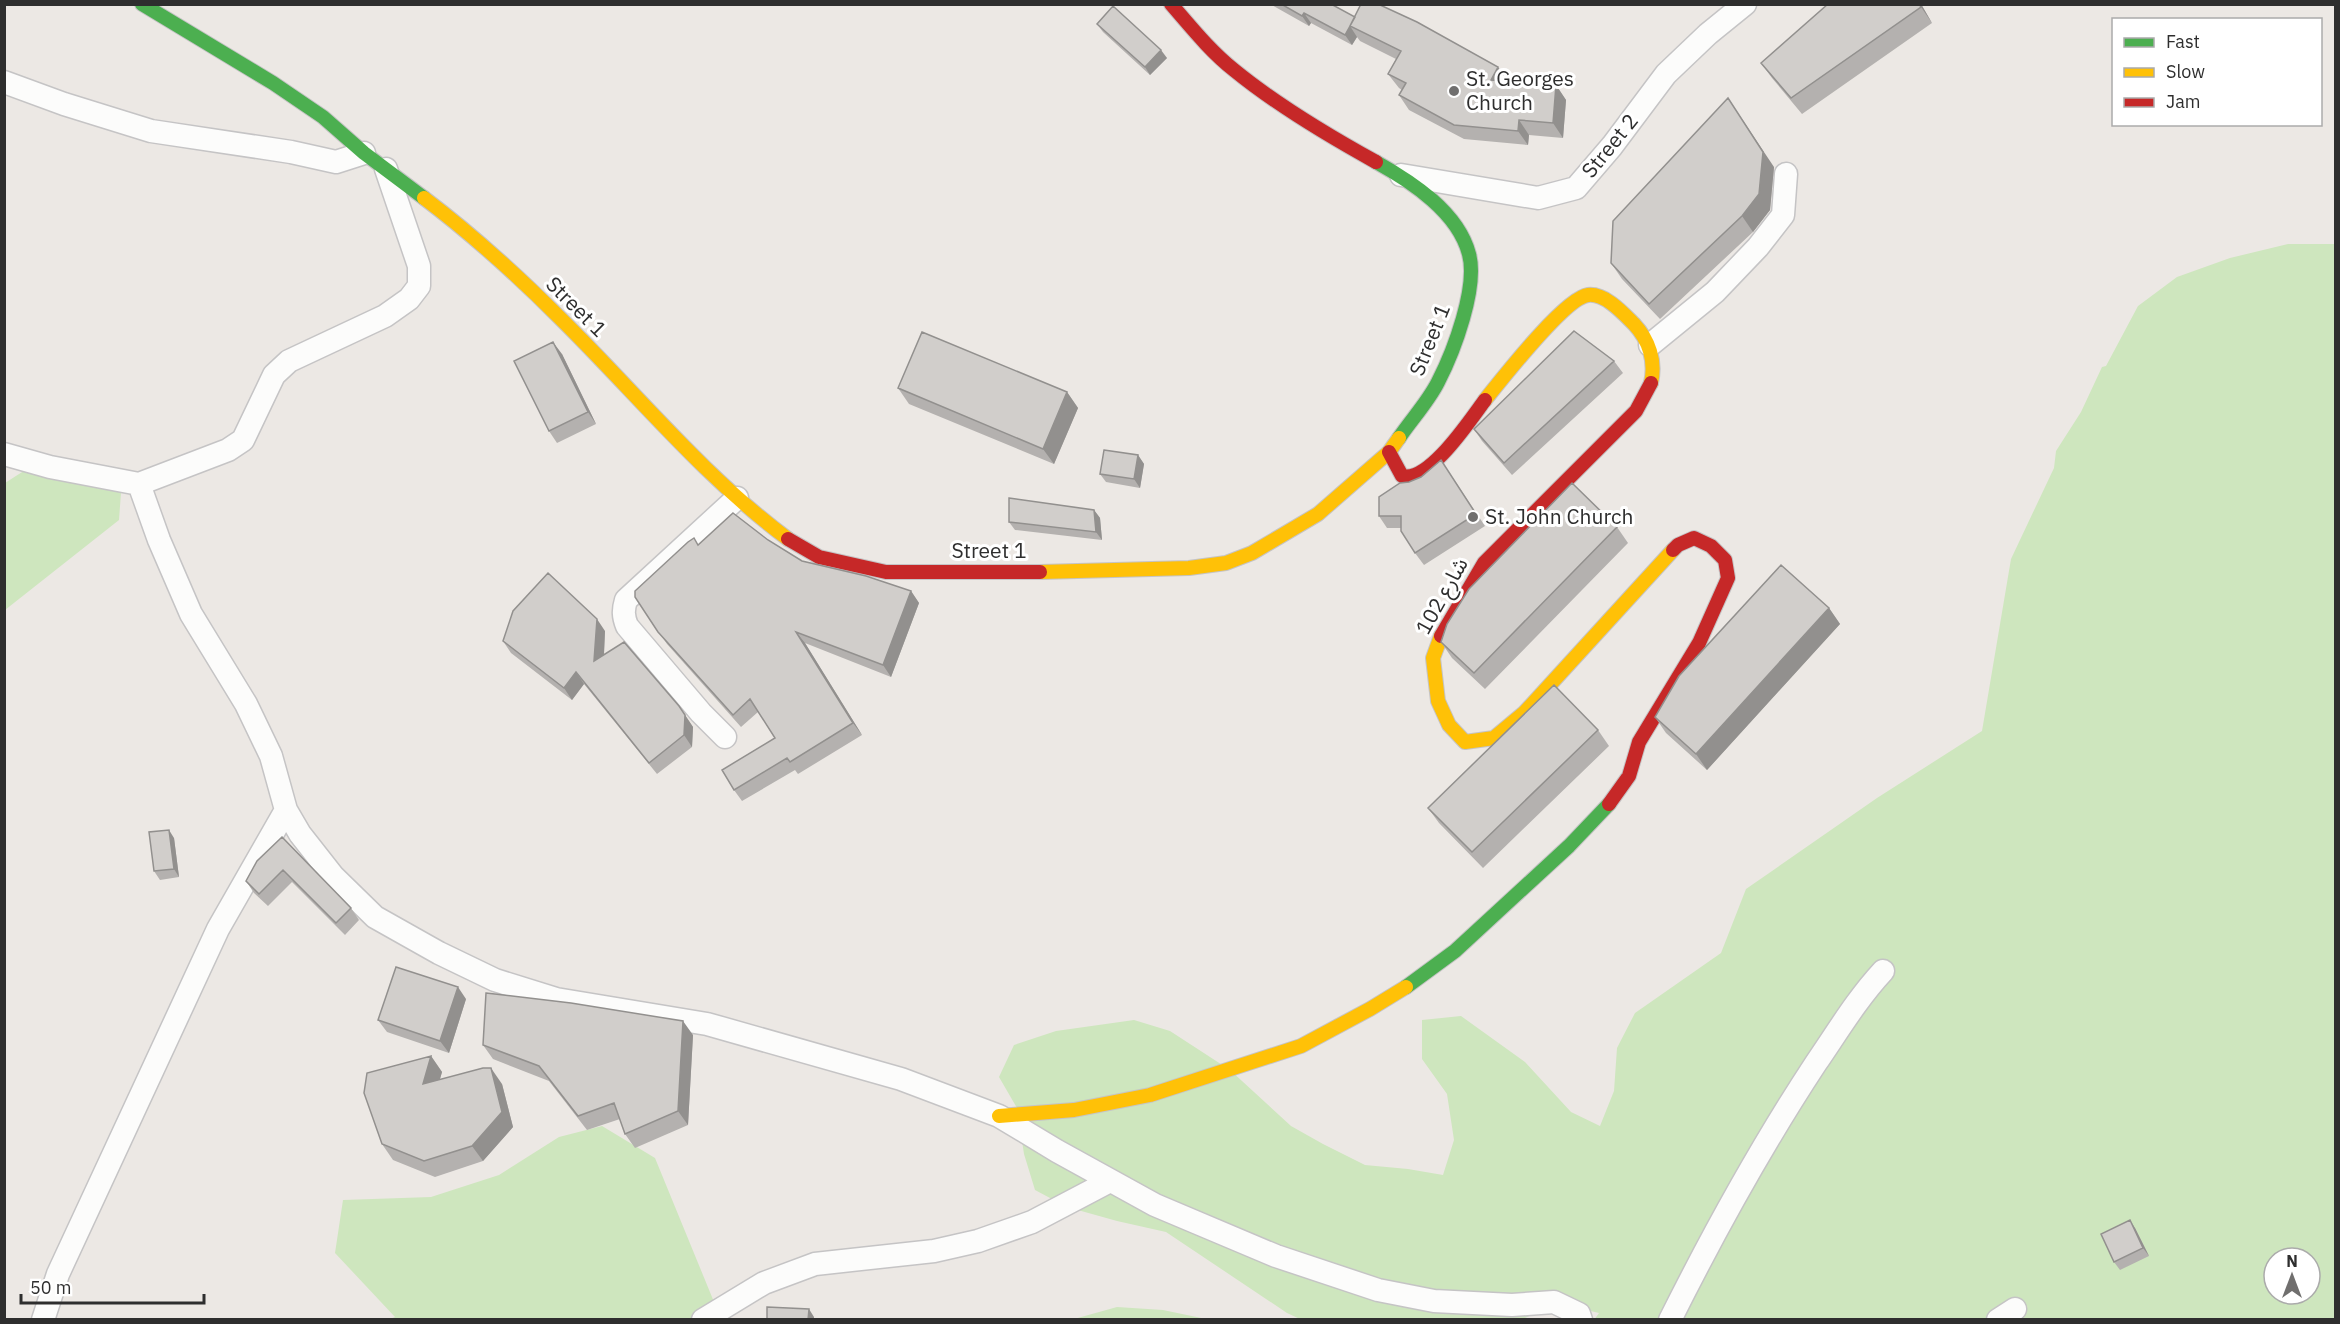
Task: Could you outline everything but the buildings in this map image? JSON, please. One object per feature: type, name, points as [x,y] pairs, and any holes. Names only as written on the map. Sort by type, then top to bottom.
[{"type":"street","name":"Street 1","points":[[141,4],[273,83],[323,117],[364,153],[471,234],[562,320],[650,413],[737,498],[787,538],[819,557],[886,572],[1068,572],[1189,568],[1226,563],[1252,553],[1318,514],[1389,452],[1438,382],[1460,327],[1471,291],[1472,271],[1469,254],[1459,230],[1435,202],[1400,175],[1322,131],[1234,70],[1201,39],[1172,4]]},
{"type":"street","name":"Street 2","points":[[1400,175],[1538,198],[1576,188],[1612,146],[1666,74],[1708,34],[1745,4]]},
{"type":"street","points":[[4,82],[64,104],[151,131],[291,152],[336,162],[364,153]]},
{"type":"street","points":[[4,454],[50,467],[140,484],[228,450],[243,440],[274,375],[289,361],[385,316],[409,299],[419,286],[419,267],[386,169]]},
{"type":"street","points":[[1389,452],[1402,476],[1414,477],[1424,471],[1458,434],[1544,328],[1582,297],[1592,295],[1602,298],[1624,313],[1650,345],[1715,292],[1758,247],[1783,215],[1786,174]]},
{"type":"street","name":"شارع 102","points":[[999,1116],[1074,1110],[1150,1095],[1301,1046],[1370,1009],[1420,978],[1455,951],[1569,846],[1614,799],[1629,776],[1639,742],[1699,643],[1728,578],[1725,560],[1711,546],[1694,538],[1678,544],[1524,713],[1494,738],[1466,742],[1449,725],[1438,701],[1432,658],[1442,632],[1484,563],[1636,411],[1650,386],[1654,360],[1650,345]]},
{"type":"street","points":[[140,484],[159,540],[191,614],[246,704],[271,756],[286,810],[300,834],[333,876],[375,916],[439,953],[495,980],[556,999],[707,1024],[901,1078],[999,1116],[1155,1205],[1276,1256],[1378,1290],[1434,1301],[1512,1305],[1554,1302],[1579,1314],[1581,1320]]},
{"type":"street","points":[[725,737],[701,713],[627,626],[623,617],[626,600],[737,498]]},
{"type":"street","points":[[43,1320],[58,1274],[218,929],[286,810]]},
{"type":"street","points":[[1670,1320],[1700,1259],[1788,1105],[1862,994],[1883,971]]},
{"type":"street","points":[[703,1320],[764,1282],[815,1264],[934,1251],[978,1241],[1032,1222],[1110,1181]]},
{"type":"green space","points":[[2288,244],[2335,244],[2335,1319],[1594,1320],[1599,1313],[1557,1303],[1523,1319],[1300,1319],[1287,1313],[1166,1232],[1067,1207],[1035,1190],[1024,1154],[1017,1108],[999,1077],[1014,1045],[1056,1031],[1134,1020],[1170,1031],[1230,1070],[1291,1126],[1365,1165],[1443,1175],[1454,1140],[1447,1094],[1422,1059],[1422,1020],[1461,1016],[1525,1062],[1571,1112],[1600,1126],[1614,1091],[1617,1048],[1635,1013],[1721,953],[1746,889],[1877,798],[1982,731],[2011,559],[2054,468],[2056,451],[2081,412],[2102,367],[2106,366],[2138,306],[2177,277],[2230,258]]},
{"type":"green space","points":[[44,458],[122,479],[119,520],[5,610],[5,483]]},
{"type":"green space","points":[[602,1126],[655,1158],[721,1319],[390,1319],[395,1317],[335,1253],[343,1200],[431,1197],[499,1175],[559,1137]]},
{"type":"green space","points":[[1117,1307],[1163,1310],[1206,1319],[1074,1319]]},
{"type":"traffic: fast","points":[[142,4],[273,83],[323,117],[364,153],[424,198]]},
{"type":"traffic: fast","points":[[1376,162],[1418,189],[1444,212],[1463,239],[1471,268],[1463,319],[1451,354],[1434,389],[1399,438]]},
{"type":"traffic: fast","points":[[1406,987],[1455,951],[1569,846],[1609,804]]},
{"type":"traffic: slow","points":[[424,198],[478,241],[528,287],[699,461],[727,488],[788,539]]},
{"type":"traffic: slow","points":[[1485,400],[1550,324],[1578,300],[1588,295],[1607,300],[1639,330],[1652,359],[1651,383]]},
{"type":"traffic: slow","points":[[1040,572],[1189,568],[1226,563],[1252,553],[1318,514],[1389,452],[1399,438]]},
{"type":"traffic: slow","points":[[1441,636],[1433,658],[1438,701],[1449,725],[1465,742],[1494,738],[1524,713],[1673,550]]},
{"type":"traffic: slow","points":[[999,1116],[1074,1110],[1150,1095],[1301,1046],[1406,987]]},
{"type":"traffic: jam","points":[[1171,4],[1217,55],[1234,70],[1303,119],[1376,162]]},
{"type":"traffic: jam","points":[[1441,636],[1484,563],[1636,411],[1651,383]]},
{"type":"traffic: jam","points":[[1389,452],[1402,476],[1413,476],[1424,470],[1448,448],[1485,400]]},
{"type":"traffic: jam","points":[[1609,804],[1629,776],[1639,742],[1699,643],[1728,578],[1725,560],[1711,546],[1694,538],[1678,545],[1673,550]]},
{"type":"traffic: jam","points":[[788,539],[819,557],[886,572],[1040,572]]},
{"type":"place","name":"St. Georges Church","points":[[1454,91]]},
{"type":"place","name":"St. John Church","points":[[1473,517]]}]
